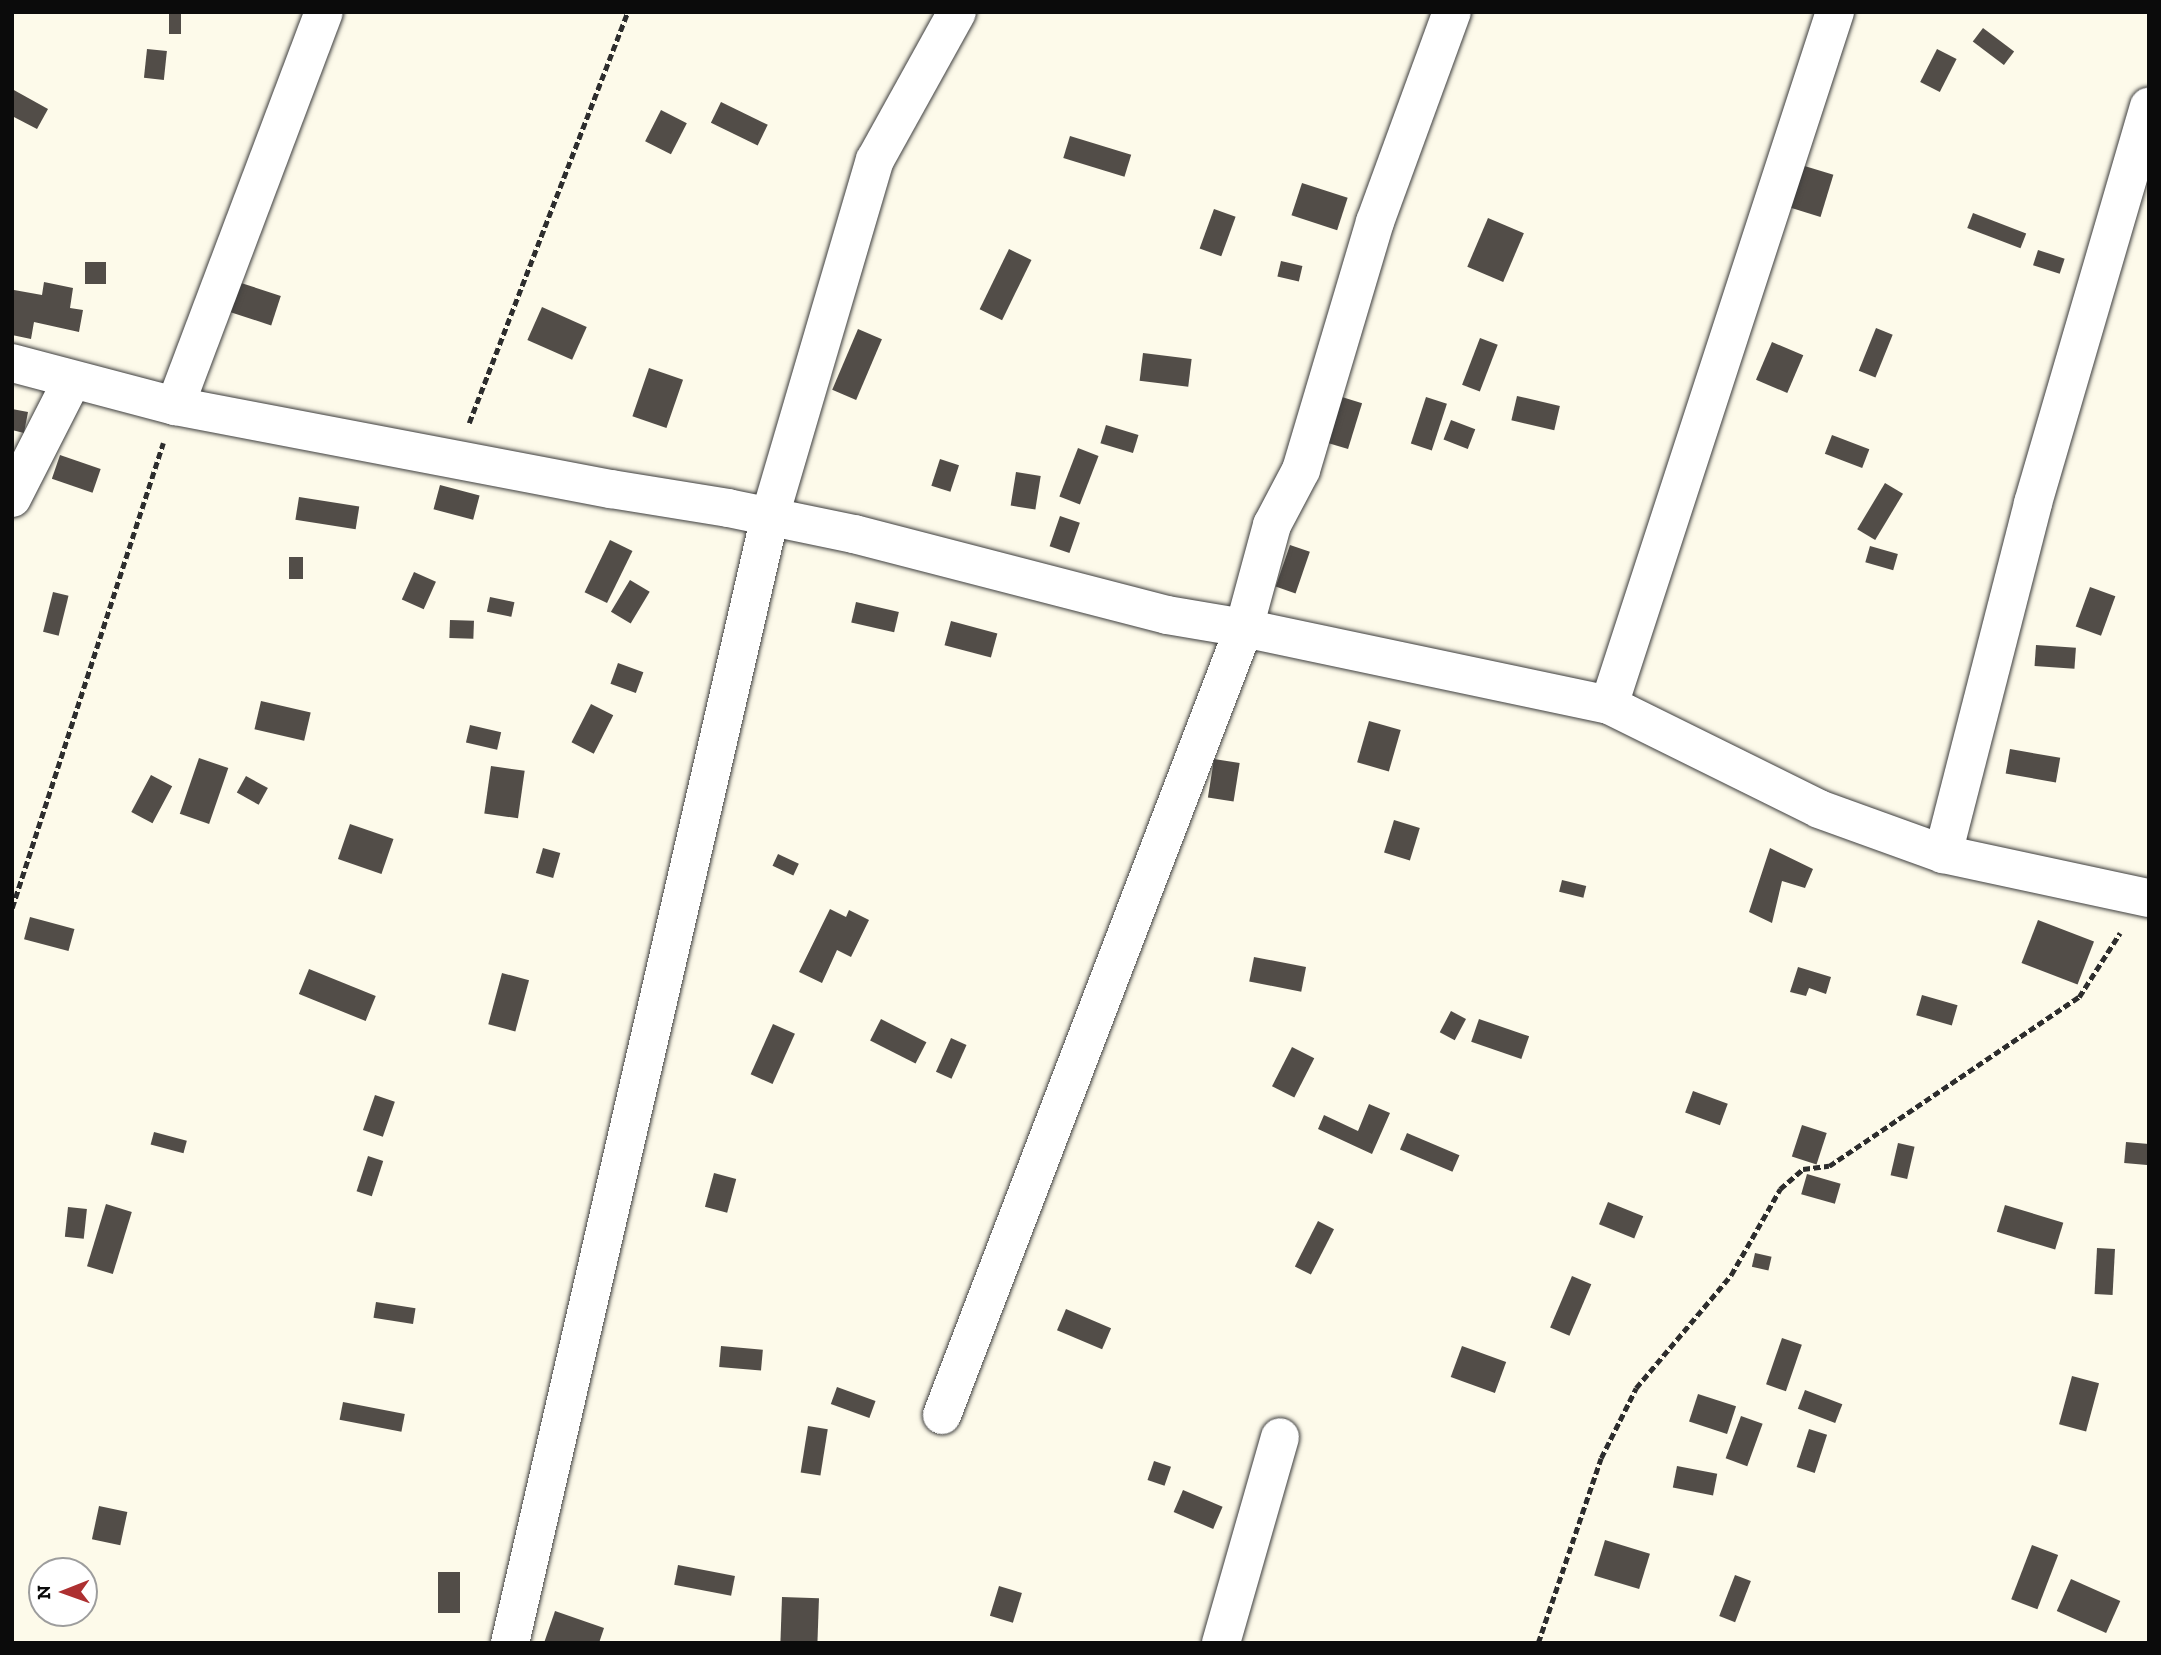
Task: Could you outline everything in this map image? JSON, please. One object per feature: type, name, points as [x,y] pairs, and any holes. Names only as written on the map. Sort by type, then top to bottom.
[{"type":"street","points":[[175,405],[324,12]]},
{"type":"street","points":[[510,1643],[770,516],[875,159],[957,12]]},
{"type":"street","points":[[942,1415],[1244,628],[1272,525],[1301,470],[1375,222],[1452,12]]},
{"type":"street","points":[[1609,705],[1835,12]]},
{"type":"street","points":[[1943,854],[2036,491],[2149,107]]},
{"type":"street","points":[[12,363],[175,405],[770,516],[854,534],[1167,615],[1244,628],[1609,705],[1819,809],[1943,854],[2147,889]]},
{"type":"street","points":[[12,498],[72,380]]},
{"type":"street","points":[[1220,1643],[1280,1437]]},
{"type":"path","points":[[455,459],[628,12]]},
{"type":"path","points":[[12,908],[175,405]]},
{"type":"path","points":[[1538,1643],[1601,1458],[1636,1388],[1731,1275],[1780,1189],[1803,1168],[1829,1166],[2079,997],[2147,889]]},
{"type":"building","points":[[169,12],[181,12],[181,34],[169,34]]},
{"type":"building","points":[[1983,28],[2014,51],[2004,65],[1973,42]]},
{"type":"building","points":[[147,49],[167,51],[164,80],[144,78]]},
{"type":"building","points":[[1937,49],[1957,59],[1940,92],[1920,82]]},
{"type":"building","points":[[12,89],[48,109],[37,129],[12,116]]},
{"type":"building","points":[[721,102],[768,125],[758,145],[711,123]]},
{"type":"building","points":[[661,110],[687,123],[671,154],[645,141]]},
{"type":"building","points":[[1070,136],[1131,155],[1124,177],[1063,158]]},
{"type":"building","points":[[1798,164],[1833,175],[1821,217],[1785,206]]},
{"type":"building","points":[[1302,183],[1348,198],[1337,230],[1291,215]]},
{"type":"building","points":[[1214,209],[1236,217],[1221,256],[1200,248]]},
{"type":"building","points":[[1973,213],[2026,233],[2020,248],[1967,228]]},
{"type":"building","points":[[1488,218],[1524,233],[1503,282],[1467,267]]},
{"type":"building","points":[[1009,249],[1031,260],[1002,320],[980,309]]},
{"type":"building","points":[[2038,250],[2065,259],[2060,274],[2033,265]]},
{"type":"building","points":[[1281,261],[1302,266],[1299,282],[1277,277]]},
{"type":"building","points":[[85,262],[106,262],[106,284],[85,284]]},
{"type":"building","points":[[44,282],[73,288],[70,308],[83,310],[79,332],[34,322],[31,339],[12,335],[14,290],[42,295]]},
{"type":"building","points":[[238,282],[281,296],[271,325],[228,311]]},
{"type":"building","points":[[542,307],[587,327],[572,360],[527,340]]},
{"type":"building","points":[[1876,328],[1893,335],[1875,377],[1859,371]]},
{"type":"building","points":[[858,329],[882,339],[856,400],[832,390]]},
{"type":"building","points":[[1480,338],[1498,345],[1480,391],[1462,385]]},
{"type":"building","points":[[1772,342],[1803,355],[1787,393],[1756,380]]},
{"type":"building","points":[[1143,353],[1192,359],[1188,387],[1140,381]]},
{"type":"building","points":[[649,368],[683,380],[666,428],[632,416]]},
{"type":"building","points":[[1517,396],[1560,406],[1554,430],[1511,420]]},
{"type":"building","points":[[1342,397],[1362,403],[1348,449],[1328,443]]},
{"type":"building","points":[[1426,397],[1447,404],[1432,450],[1411,444]]},
{"type":"building","points":[[12,409],[28,412],[24,433],[12,430]]},
{"type":"building","points":[[1451,420],[1475,429],[1468,449],[1443,440]]},
{"type":"building","points":[[1106,425],[1139,435],[1133,453],[1100,443]]},
{"type":"building","points":[[1832,435],[1869,449],[1862,468],[1825,454]]},
{"type":"building","points":[[1078,448],[1099,456],[1080,504],[1059,497]]},
{"type":"building","points":[[60,455],[101,469],[93,493],[52,479]]},
{"type":"building","points":[[940,459],[959,465],[950,492],[931,486]]},
{"type":"building","points":[[1016,472],[1041,476],[1035,509],[1011,506]]},
{"type":"building","points":[[1885,483],[1903,494],[1875,540],[1857,529]]},
{"type":"building","points":[[440,485],[480,496],[473,520],[434,509]]},
{"type":"building","points":[[299,497],[359,507],[356,529],[295,520]]},
{"type":"building","points":[[1060,516],[1080,523],[1069,553],[1050,546]]},
{"type":"building","points":[[610,540],[632,551],[607,603],[585,592]]},
{"type":"building","points":[[1290,545],[1310,552],[1296,593],[1276,587]]},
{"type":"building","points":[[1870,546],[1898,554],[1893,570],[1865,562]]},
{"type":"building","points":[[289,557],[303,557],[303,579],[289,579]]},
{"type":"building","points":[[414,572],[436,582],[424,609],[402,599]]},
{"type":"building","points":[[630,580],[650,592],[631,624],[611,612]]},
{"type":"building","points":[[2090,587],[2115,596],[2101,636],[2076,626]]},
{"type":"building","points":[[53,592],[69,596],[59,636],[43,632]]},
{"type":"building","points":[[490,597],[514,602],[511,617],[487,612]]},
{"type":"building","points":[[856,602],[899,612],[894,632],[851,622]]},
{"type":"building","points":[[450,620],[474,621],[473,639],[449,638]]},
{"type":"building","points":[[951,621],[997,633],[991,658],[945,645]]},
{"type":"building","points":[[2036,645],[2076,648],[2074,669],[2035,666]]},
{"type":"building","points":[[618,663],[643,672],[636,693],[610,684]]},
{"type":"building","points":[[261,701],[311,712],[304,741],[254,729]]},
{"type":"building","points":[[591,704],[613,715],[594,754],[571,742]]},
{"type":"building","points":[[1369,721],[1401,730],[1389,771],[1357,762]]},
{"type":"building","points":[[470,725],[501,732],[497,750],[466,743]]},
{"type":"building","points":[[2010,749],[2060,758],[2056,782],[2006,774]]},
{"type":"building","points":[[199,758],[228,768],[209,824],[180,814]]},
{"type":"building","points":[[1214,759],[1240,763],[1234,802],[1208,798]]},
{"type":"building","points":[[491,766],[525,771],[518,818],[484,814]]},
{"type":"building","points":[[151,775],[172,786],[152,823],[131,812]]},
{"type":"building","points":[[246,776],[268,788],[259,805],[237,793]]},
{"type":"building","points":[[1394,820],[1420,828],[1410,860],[1384,853]]},
{"type":"building","points":[[350,824],[393,839],[381,874],[338,859]]},
{"type":"building","points":[[543,848],[560,853],[553,878],[536,873]]},
{"type":"building","points":[[1770,848],[1813,869],[1805,888],[1782,881],[1772,923],[1749,912]]},
{"type":"building","points":[[778,854],[799,864],[793,876],[773,866]]},
{"type":"building","points":[[1562,880],[1586,886],[1583,898],[1559,892]]},
{"type":"building","points":[[830,909],[846,917],[849,910],[869,920],[851,957],[837,950],[822,983],[799,972]]},
{"type":"building","points":[[30,917],[74,929],[68,951],[24,939]]},
{"type":"building","points":[[2038,920],[2094,942],[2078,984],[2022,963]]},
{"type":"building","points":[[1254,957],[1306,967],[1301,992],[1249,982]]},
{"type":"building","points":[[1798,967],[1831,977],[1826,994],[1809,988],[1806,996],[1790,992]]},
{"type":"building","points":[[309,969],[376,996],[366,1021],[299,994]]},
{"type":"building","points":[[502,973],[529,980],[515,1031],[488,1024]]},
{"type":"building","points":[[1922,995],[1958,1005],[1952,1025],[1916,1015]]},
{"type":"building","points":[[1451,1011],[1466,1019],[1455,1040],[1440,1032]]},
{"type":"building","points":[[881,1019],[926,1042],[916,1064],[870,1040]]},
{"type":"building","points":[[1479,1019],[1529,1036],[1521,1059],[1471,1042]]},
{"type":"building","points":[[773,1024],[795,1034],[773,1084],[751,1074]]},
{"type":"building","points":[[951,1038],[967,1045],[951,1079],[936,1072]]},
{"type":"building","points":[[1292,1047],[1314,1058],[1294,1098],[1272,1086]]},
{"type":"building","points":[[1693,1091],[1728,1104],[1720,1125],[1685,1113]]},
{"type":"building","points":[[375,1095],[395,1102],[383,1137],[363,1130]]},
{"type":"building","points":[[1369,1104],[1390,1113],[1372,1154],[1318,1129],[1324,1115],[1358,1131]]},
{"type":"building","points":[[1802,1125],[1827,1133],[1817,1164],[1792,1156]]},
{"type":"building","points":[[154,1132],[187,1141],[183,1153],[151,1145]]},
{"type":"building","points":[[1407,1133],[1459,1155],[1452,1172],[1400,1150]]},
{"type":"building","points":[[2126,1142],[2149,1144],[2147,1165],[2124,1163]]},
{"type":"building","points":[[1898,1143],[1915,1147],[1907,1179],[1891,1175]]},
{"type":"building","points":[[368,1156],[383,1161],[372,1196],[357,1191]]},
{"type":"building","points":[[714,1173],[736,1179],[727,1213],[705,1207]]},
{"type":"building","points":[[1807,1174],[1841,1184],[1835,1204],[1801,1194]]},
{"type":"building","points":[[1608,1202],[1643,1216],[1634,1238],[1599,1224]]},
{"type":"building","points":[[106,1204],[132,1212],[113,1274],[87,1266]]},
{"type":"building","points":[[2005,1205],[2063,1223],[2055,1250],[1997,1232]]},
{"type":"building","points":[[68,1207],[87,1209],[84,1239],[65,1237]]},
{"type":"building","points":[[1318,1221],[1334,1229],[1311,1275],[1295,1266]]},
{"type":"building","points":[[2097,1248],[2115,1249],[2113,1295],[2095,1294]]},
{"type":"building","points":[[1755,1253],[1772,1257],[1768,1270],[1752,1267]]},
{"type":"building","points":[[1572,1276],[1591,1284],[1569,1336],[1550,1328]]},
{"type":"building","points":[[376,1302],[416,1308],[413,1324],[373,1318]]},
{"type":"building","points":[[1066,1309],[1111,1328],[1102,1349],[1057,1330]]},
{"type":"building","points":[[1782,1338],[1802,1345],[1786,1391],[1766,1384]]},
{"type":"building","points":[[721,1346],[763,1350],[761,1371],[719,1367]]},
{"type":"building","points":[[1462,1346],[1506,1362],[1495,1393],[1451,1377]]},
{"type":"building","points":[[2072,1376],[2099,1383],[2086,1432],[2059,1424]]},
{"type":"building","points":[[837,1387],[876,1401],[869,1418],[831,1404]]},
{"type":"building","points":[[1805,1390],[1842,1404],[1835,1423],[1798,1409]]},
{"type":"building","points":[[1698,1394],[1736,1406],[1727,1434],[1689,1422]]},
{"type":"building","points":[[343,1402],[405,1414],[401,1432],[340,1420]]},
{"type":"building","points":[[1741,1416],[1763,1424],[1747,1466],[1726,1458]]},
{"type":"building","points":[[808,1426],[828,1429],[820,1476],[801,1472]]},
{"type":"building","points":[[1809,1429],[1827,1435],[1815,1473],[1797,1467]]},
{"type":"building","points":[[1154,1461],[1171,1467],[1165,1486],[1147,1480]]},
{"type":"building","points":[[1677,1466],[1717,1474],[1713,1495],[1673,1488]]},
{"type":"building","points":[[1183,1490],[1223,1507],[1213,1529],[1174,1512]]},
{"type":"building","points":[[99,1506],[127,1512],[120,1545],[92,1539]]},
{"type":"building","points":[[1605,1540],[1650,1554],[1639,1589],[1594,1575]]},
{"type":"building","points":[[2032,1545],[2058,1555],[2037,1609],[2011,1599]]},
{"type":"building","points":[[678,1565],[735,1576],[731,1596],[674,1585]]},
{"type":"building","points":[[438,1572],[460,1572],[460,1613],[438,1613]]},
{"type":"building","points":[[1735,1575],[1751,1581],[1735,1622],[1719,1616]]},
{"type":"building","points":[[2071,1579],[2120,1601],[2106,1633],[2057,1611]]},
{"type":"building","points":[[999,1586],[1022,1593],[1013,1623],[990,1616]]},
{"type":"building","points":[[782,1597],[819,1598],[817,1643],[780,1643]]},
{"type":"building","points":[[555,1611],[604,1628],[599,1643],[544,1643]]}]
